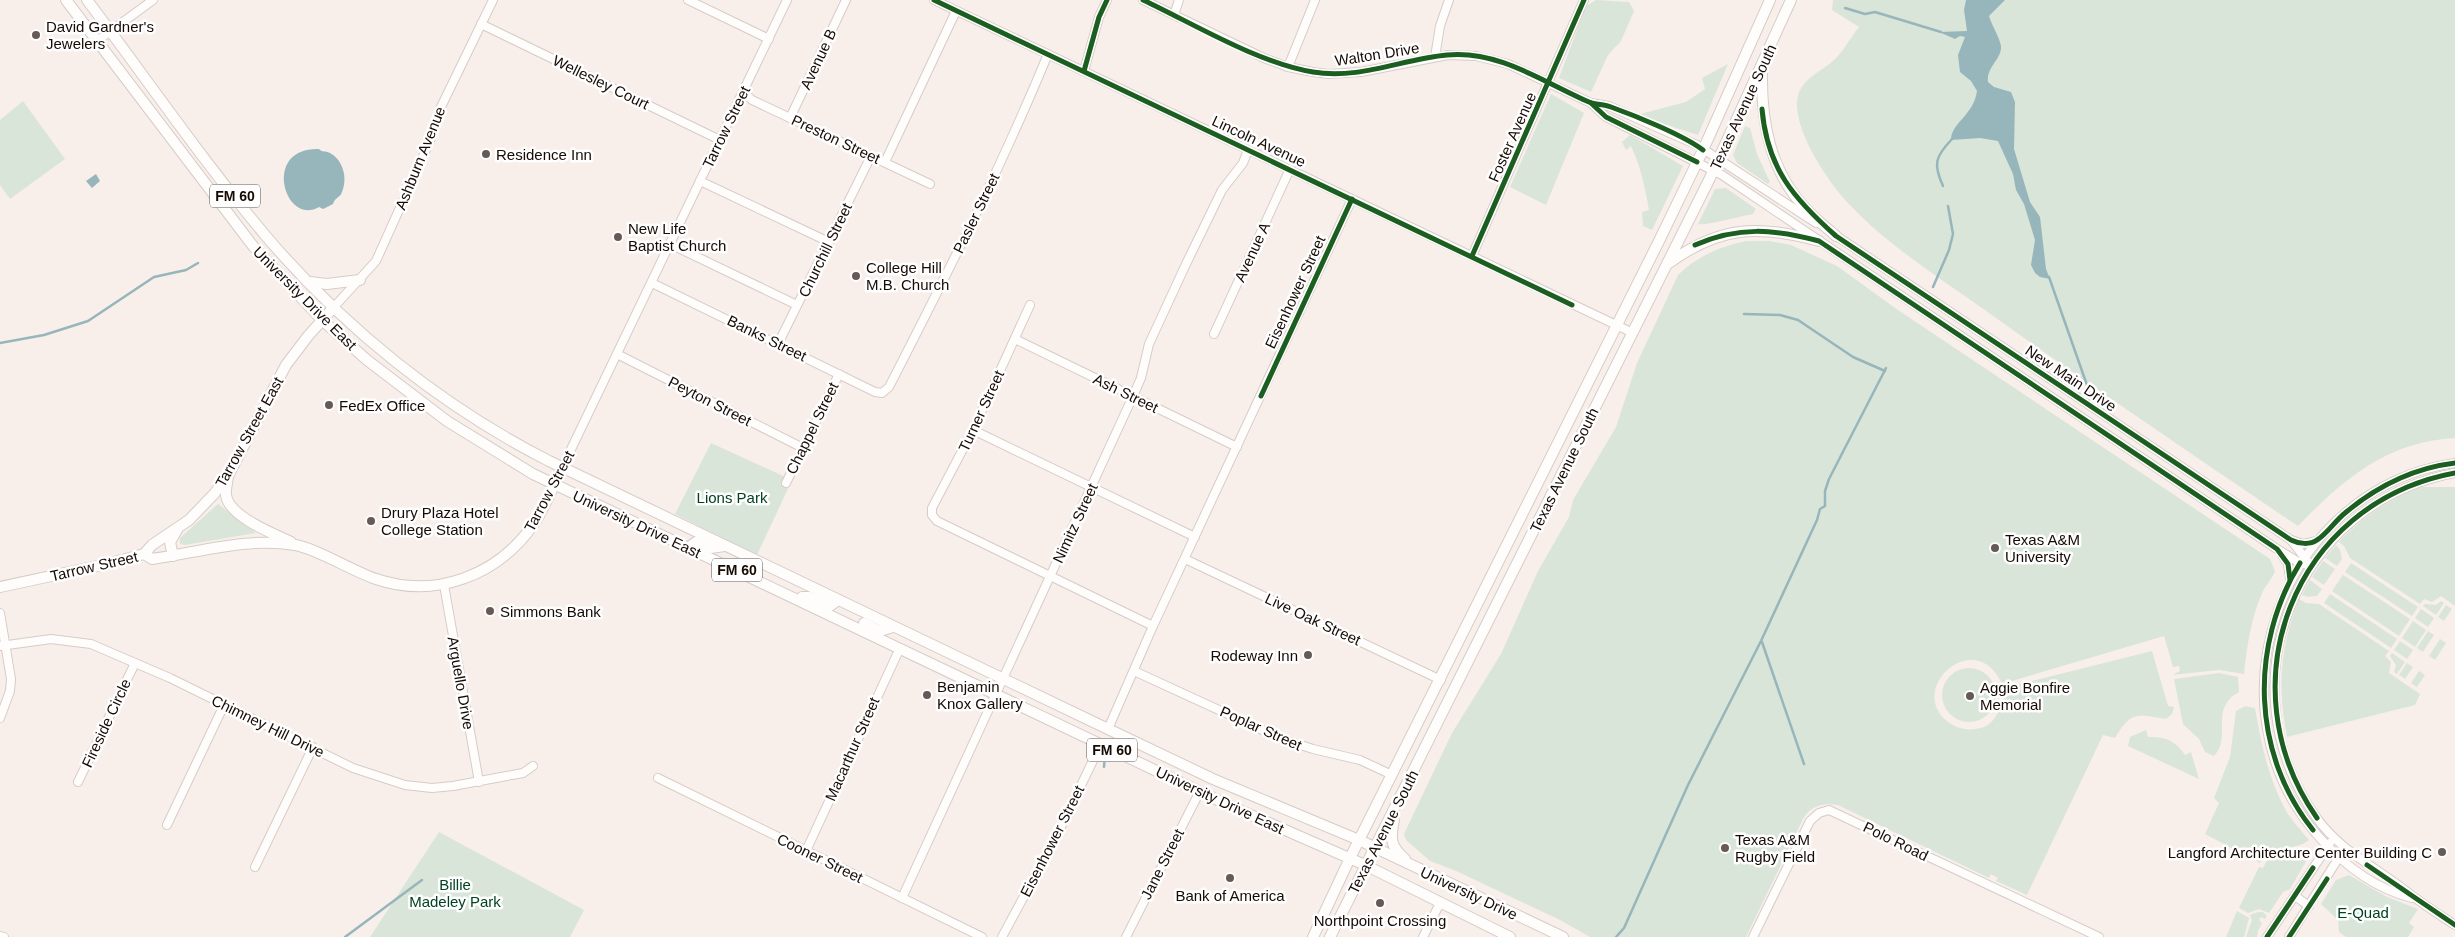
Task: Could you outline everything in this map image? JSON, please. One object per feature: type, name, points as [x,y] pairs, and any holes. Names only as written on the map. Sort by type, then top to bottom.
[{"type":"main road","name":"University Drive East","points":[[66,0],[253,246],[322,320],[412,396],[471,437],[553,485],[689,547],[1101,744],[1350,858]]},
{"type":"main road","name":"University Drive East","points":[[87,0],[265,235],[334,307],[389,356],[426,385],[495,431],[562,468],[1108,730],[1213,779],[1375,848]]},
{"type":"main road","name":"Texas Avenue South","points":[[1313,937],[1350,858],[1441,680],[1703,150],[1770,0]]},
{"type":"main road","name":"Texas Avenue South","points":[[1330,937],[1667,265],[1762,66],[1791,0]]},
{"type":"main road","points":[[1762,66],[1762,115],[1776,163],[1799,202],[1836,236]]},
{"type":"main road","points":[[183,155],[200,157],[208,162]]},
{"type":"main road","points":[[1667,265],[1703,242],[1744,231],[1776,231],[1820,242]]},
{"type":"main road","points":[[310,282],[326,284],[360,280]]},
{"type":"main road","name":"Tarrow Street East","points":[[144,554],[152,545],[177,529],[202,508],[228,474],[286,366],[334,307]]},
{"type":"main road","name":"Tarrow Street","points":[[0,587],[144,554],[152,559],[238,543],[261,542],[297,545],[390,583],[418,587],[444,585],[488,568],[506,555],[534,524],[562,468]]},
{"type":"main road","points":[[228,474],[226,495],[229,505],[249,520],[297,545]]},
{"type":"main road","points":[[1521,516],[1538,524]]},
{"type":"main road","points":[[173,556],[170,542],[177,529]]},
{"type":"main road","points":[[689,547],[696,542],[711,548],[725,546]]},
{"type":"main road","points":[[794,597],[810,597],[830,606],[838,600]]},
{"type":"main road","points":[[857,627],[861,623],[880,631],[893,627]]},
{"type":"main road","points":[[1396,807],[1390,833],[1392,846],[1418,869]]},
{"type":"main road","name":"University Drive","points":[[1375,848],[1563,937]]},
{"type":"main road","name":"University Drive","points":[[1350,858],[1510,937]]},
{"type":"street","points":[[97,41],[153,0]]},
{"type":"street","name":"Ashburn Avenue","points":[[334,307],[376,261],[430,141],[440,109],[493,0]]},
{"type":"street","points":[[688,0],[769,39]]},
{"type":"street","name":"Tarrow Street","points":[[562,468],[787,0]]},
{"type":"street","name":"Avenue B","points":[[790,118],[846,0]]},
{"type":"street","name":"Lincoln Avenue","points":[[934,0],[1633,333]]},
{"type":"street","points":[[1084,71],[1099,16],[1107,0]]},
{"type":"street","name":"Walton Drive","points":[[1143,0],[1264,58],[1288,67],[1328,74],[1344,74],[1435,57],[1460,55],[1492,59],[1550,82],[1591,103],[1606,117],[1713,170]]},
{"type":"street","points":[[1174,15],[1179,0]]},
{"type":"street","points":[[1288,67],[1315,0]]},
{"type":"street","points":[[1435,57],[1440,26],[1449,0]]},
{"type":"street","name":"Foster Avenue","points":[[1472,256],[1550,82],[1584,0]]},
{"type":"street","points":[[885,162],[956,11]]},
{"type":"street","name":"Wellesley Court","points":[[481,24],[720,140]]},
{"type":"street","name":"Pasler Street","points":[[882,393],[889,387],[940,286],[1020,122],[1048,54]]},
{"type":"street","name":"Preston Street","points":[[743,92],[752,100],[930,184]]},
{"type":"street","name":"Walton Drive","points":[[1591,103],[1609,106],[1703,150],[1718,160]]},
{"type":"street","name":"Nimitz Street","points":[[902,898],[1133,396],[1141,378],[1149,344],[1157,326],[1222,190],[1242,163],[1248,150]]},
{"type":"street","name":"Churchill Street","points":[[778,344],[871,156]]},
{"type":"street","name":"New Main Drive","points":[[1718,160],[1836,236],[2292,540],[2311,566]]},
{"type":"street","name":"Avenue A","points":[[1214,334],[1290,169]]},
{"type":"street","name":"New Main Drive","points":[[1713,170],[2277,550],[2300,563],[2311,566]]},
{"type":"street","points":[[700,181],[829,242]]},
{"type":"street","name":"Eisenhower Street","points":[[1108,730],[1153,626],[1352,199]]},
{"type":"street","points":[[670,244],[797,305]]},
{"type":"street","name":"Banks Street","points":[[652,283],[875,392],[882,393]]},
{"type":"street","name":"Turner Street","points":[[1030,305],[973,430],[932,508],[932,515],[936,521],[1051,576]]},
{"type":"street","name":"Ash Street","points":[[1015,339],[1237,447]]},
{"type":"street","points":[[1991,357],[1998,344]]},
{"type":"street","name":"Peyton Street","points":[[617,354],[803,448]]},
{"type":"street","name":"Chappel Street","points":[[786,483],[839,374]]},
{"type":"street","points":[[973,430],[1195,537]]},
{"type":"street","points":[[2144,459],[2152,447]]},
{"type":"street","points":[[2414,899],[2387,890],[2339,858],[2302,816],[2283,780],[2268,736],[2264,699],[2264,672],[2269,639],[2278,606],[2300,563],[2317,541],[2353,506],[2380,488],[2416,472],[2455,462]]},
{"type":"street","points":[[2455,473],[2414,484],[2382,499],[2342,529],[2311,566],[2295,594],[2280,636],[2275,666],[2274,699],[2279,732],[2288,765],[2310,808],[2334,838],[2414,899],[2455,925]]},
{"type":"street","points":[[2292,540],[2303,544],[2317,541]]},
{"type":"street","points":[[2277,550],[2288,564],[2290,580]]},
{"type":"street","name":"Live Oak Street","points":[[1185,559],[1441,680]]},
{"type":"street","points":[[1051,576],[1153,626]]},
{"type":"street","name":"Arguello Drive","points":[[444,585],[479,782]]},
{"type":"street","points":[[0,613],[3,646],[10,669],[10,691],[0,718]]},
{"type":"street","name":"Chimney Hill Drive","points":[[3,646],[52,639],[74,640],[91,644],[313,747],[353,768],[380,779],[405,785],[432,788],[479,782],[523,773],[533,766]]},
{"type":"street","name":"Macarthur Street","points":[[806,850],[900,648]]},
{"type":"street","name":"Fireside Circle","points":[[78,782],[135,663]]},
{"type":"street","name":"Poplar Street","points":[[1134,671],[1288,741],[1360,760],[1392,775]]},
{"type":"street","points":[[2264,699],[2274,699]]},
{"type":"street","points":[[167,825],[224,705]]},
{"type":"street","name":"Eisenhower Street","points":[[1002,937],[1057,835],[1101,744]]},
{"type":"street","points":[[255,866],[313,747]]},
{"type":"street","name":"Cooner Street","points":[[658,778],[982,937]]},
{"type":"street","name":"Jane Street","points":[[1126,937],[1200,790]]},
{"type":"street","name":"Polo Road","points":[[1753,937],[1810,821],[1825,810],[1836,812],[2099,937]]},
{"type":"street","points":[[2267,937],[2334,838]]},
{"type":"street","points":[[2289,937],[2346,849]]},
{"type":"street","points":[[2295,896],[2309,906]]},
{"type":"street","points":[[1423,937],[1440,903]]},
{"type":"street","points":[[0,936],[4,937]]},
{"type":"green space","points":[[1596,0],[1629,2],[1634,11],[1621,41],[1608,55],[1591,92],[1559,78],[1586,6]]},
{"type":"green space","points":[[1833,0],[2455,0],[2455,438],[2430,441],[2387,455],[2368,466],[2332,493],[2298,526],[2143,421],[1916,262],[1865,220],[1841,195],[1823,171],[1807,143],[1802,129],[1797,103],[1801,89],[1810,78],[1837,57],[1859,27],[1832,10]]},
{"type":"green space","points":[[1728,64],[1698,135],[1636,115],[1686,102],[1705,89],[1702,78]]},
{"type":"green space","points":[[1551,94],[1584,113],[1546,205],[1510,187]]},
{"type":"green space","points":[[23,101],[65,159],[10,199],[0,185],[0,120]]},
{"type":"green space","points":[[1745,126],[1750,128],[1757,154],[1770,182],[1768,184],[1737,163],[1733,155]]},
{"type":"green space","points":[[1630,135],[1683,166],[1652,230],[1643,226],[1642,212],[1649,210],[1637,162],[1631,146],[1626,150],[1622,142]]},
{"type":"green space","points":[[1726,188],[1756,209],[1753,214],[1698,224],[1715,189]]},
{"type":"green space","points":[[1746,241],[1770,241],[1791,245],[1837,266],[1898,310],[2270,559],[2275,571],[2263,591],[2255,611],[2248,642],[2244,674],[2219,670],[2172,675],[2180,671],[2179,666],[2173,667],[2164,636],[2002,684],[1990,667],[1976,660],[1961,662],[1948,670],[1938,681],[1934,696],[1938,711],[1955,726],[1962,729],[1975,729],[1984,727],[1995,718],[2006,695],[2016,685],[2152,651],[2168,706],[2174,707],[2172,714],[2166,719],[2136,716],[2126,723],[2115,738],[2103,735],[2027,895],[1996,881],[1998,878],[1991,874],[1989,878],[1838,805],[1828,804],[1815,807],[1804,817],[1746,937],[1590,937],[1560,920],[1456,871],[1430,861],[1406,840],[1404,834],[1452,733],[1501,654],[1538,571],[1569,517],[1573,500],[1616,427],[1637,363],[1678,275],[1709,253]]},
{"type":"green space","name":"Lions Park","points":[[711,443],[792,480],[757,555],[675,514]]},
{"type":"green space","points":[[2422,487],[2455,487],[2455,606],[2441,596],[2432,602],[2424,599],[2420,604],[2350,558],[2344,546],[2339,542],[2377,510],[2399,497]]},
{"type":"green space","points":[[218,504],[256,533],[185,545],[180,544],[180,538]]},
{"type":"green space","points":[[2336,545],[2340,550],[2342,559],[2337,566],[2325,558]]},
{"type":"green space","points":[[2323,561],[2335,569],[2324,585],[2312,577]]},
{"type":"green space","points":[[2351,563],[2418,607],[2412,616],[2345,572]]},
{"type":"green space","points":[[2343,575],[2410,619],[2399,636],[2332,591]]},
{"type":"green space","points":[[2310,580],[2322,589],[2317,596],[2308,597],[2302,595]]},
{"type":"green space","points":[[2330,594],[2397,639],[2391,648],[2324,603]]},
{"type":"green space","points":[[2299,599],[2306,603],[2319,604],[2389,651],[2385,656],[2391,662],[2389,673],[2420,694],[2415,705],[2287,737],[2282,701],[2282,667],[2288,634]]},
{"type":"green space","points":[[2441,601],[2444,603],[2436,615],[2423,606],[2425,604],[2436,605]]},
{"type":"green space","points":[[2446,605],[2452,609],[2444,621],[2438,617]]},
{"type":"green space","points":[[2421,609],[2434,618],[2428,627],[2415,618]]},
{"type":"green space","points":[[2413,621],[2426,630],[2415,647],[2402,638]]},
{"type":"green space","points":[[2428,631],[2434,635],[2423,652],[2417,648]]},
{"type":"green space","points":[[2440,639],[2446,643],[2435,660],[2429,656]]},
{"type":"green space","points":[[2400,641],[2413,650],[2407,659],[2394,650]]},
{"type":"green space","points":[[2392,653],[2405,662],[2397,674],[2394,672],[2396,665],[2390,656]]},
{"type":"green space","points":[[2407,663],[2413,667],[2405,679],[2399,675]]},
{"type":"green space","points":[[1969,668],[1979,670],[1988,676],[1994,685],[1996,695],[1994,705],[1988,714],[1979,720],[1969,722],[1959,720],[1950,714],[1944,705],[1942,695],[1944,685],[1950,676],[1959,670]]},
{"type":"green space","points":[[2419,671],[2425,675],[2417,687],[2411,683]]},
{"type":"green space","points":[[2219,673],[2238,677],[2239,692],[2230,699],[2225,707],[2222,715],[2222,741],[2214,756],[2205,752],[2199,739],[2183,724],[2174,679]]},
{"type":"green space","points":[[2245,706],[2255,708],[2266,760],[2279,797],[2290,817],[2309,840],[2303,844],[2268,852],[2260,863],[2205,834],[2219,803],[2214,798],[2230,757],[2236,711]]},
{"type":"green space","points":[[2146,730],[2148,737],[2160,737],[2170,740],[2185,755],[2191,752],[2199,779],[2128,746],[2130,737]]},
{"type":"green space","name":"Billie Madeley Park","points":[[439,832],[584,910],[570,937],[370,937]]},
{"type":"green space","points":[[2302,851],[2307,852],[2309,856],[2290,889],[2283,892],[2269,913],[2259,909],[2248,913],[2239,908],[2259,867],[2263,868],[2269,856]]},
{"type":"green space","name":"E-Quad","points":[[2349,875],[2387,897],[2418,909],[2409,923],[2414,927],[2408,937],[2346,937],[2339,932],[2338,920],[2321,904],[2336,880]]},
{"type":"green space","points":[[2237,911],[2249,918],[2244,937],[2226,937]]},
{"type":"green space","points":[[2263,912],[2267,916],[2265,919],[2261,917],[2259,920],[2262,923],[2257,937],[2246,937],[2252,920],[2250,915]]},
{"type":"water","points":[[1966,0],[2005,0],[1989,16],[1999,38],[2001,51],[1989,72],[1988,82],[1994,87],[2011,92],[2015,102],[2014,149],[2030,202],[2040,217],[2046,269],[2050,279],[2040,277],[2035,273],[2031,265],[2035,240],[2024,204],[2016,190],[2013,174],[1998,141],[1980,138],[1951,140],[1955,129],[1972,106],[1977,91],[1971,81],[1960,72],[1958,55],[1965,37],[1960,36],[1955,39],[1939,32],[1967,31],[1964,10]]},
{"type":"water","points":[[319,149],[330,153],[338,160],[343,170],[344,187],[333,204],[323,209],[319,207],[307,210],[296,206],[289,197],[284,185],[285,172],[290,160],[301,152]]},
{"type":"water","points":[[96,174],[100,181],[92,188],[86,181]]},
{"type":"waterway","points":[[1845,8],[1865,14],[1875,12],[1941,32]]},
{"type":"waterway","points":[[1943,186],[1938,172],[1937,161],[1942,151],[1952,139]]},
{"type":"waterway","points":[[1933,287],[1949,250],[1953,234],[1948,206]]},
{"type":"waterway","points":[[0,343],[44,335],[88,321],[154,277],[186,270],[198,263]]},
{"type":"waterway","points":[[2049,277],[2089,395]]},
{"type":"waterway","points":[[1744,314],[1780,315],[1798,320],[1853,357],[1885,371]]},
{"type":"waterway","points":[[1616,937],[1624,928],[1688,785],[1761,641],[1817,520],[1820,509],[1825,506],[1825,491],[1829,479],[1886,368]]},
{"type":"waterway","points":[[1762,642],[1804,764]]},
{"type":"waterway","points":[[1104,767],[1105,754]]},
{"type":"waterway","points":[[345,937],[422,880]]},
{"type":"cycle path","points":[[934,0],[1572,305]]},
{"type":"cycle path","points":[[1084,71],[1099,17],[1107,0]]},
{"type":"cycle path","points":[[1143,0],[1248,52],[1313,72],[1330,74],[1364,71],[1447,55],[1485,57],[1520,69],[1589,102],[1608,106],[1672,132],[1703,150]]},
{"type":"cycle path","points":[[1472,256],[1584,0]]},
{"type":"cycle path","points":[[1591,103],[1606,117],[1697,162]]},
{"type":"cycle path","points":[[1762,109],[1770,149],[1785,181],[1807,209],[1836,236],[2291,540],[2304,543],[2314,542],[2345,513],[2383,487],[2410,474],[2455,463]]},
{"type":"cycle path","points":[[1261,396],[1352,199]]},
{"type":"cycle path","points":[[1695,245],[1726,235],[1757,231],[1787,234],[1819,241],[2277,549],[2288,564],[2290,580]]},
{"type":"cycle path","points":[[2317,818],[2290,766],[2277,712],[2277,658],[2290,607],[2316,560],[2352,521],[2399,491],[2455,473]]},
{"type":"cycle path","points":[[2300,563],[2283,595],[2272,629],[2266,664],[2264,699],[2269,734],[2278,768],[2293,800],[2313,830]]},
{"type":"cycle path","points":[[2367,865],[2455,925]]},
{"type":"cycle path","points":[[2267,937],[2313,868]]},
{"type":"cycle path","points":[[2289,937],[2327,879]]},
{"type":"place","name":"David Gardner's Jewelers","points":[[36,35]]},
{"type":"place","name":"Residence Inn","points":[[486,154]]},
{"type":"place","name":"New Life Baptist Church","points":[[618,237]]},
{"type":"place","name":"College Hill M.B. Church","points":[[856,276]]},
{"type":"place","name":"FedEx Office","points":[[329,405]]},
{"type":"place","name":"Drury Plaza Hotel College Station","points":[[371,521]]},
{"type":"place","name":"Texas A&M University","points":[[1995,548]]},
{"type":"place","name":"Simmons Bank","points":[[490,611]]},
{"type":"place","name":"Rodeway Inn","points":[[1308,655]]},
{"type":"place","name":"Benjamin Knox Gallery","points":[[927,695]]},
{"type":"place","name":"Aggie Bonfire Memorial","points":[[1970,696]]},
{"type":"place","name":"Texas A&M Rugby Field","points":[[1725,848]]},
{"type":"place","name":"Langford Architecture Center Building C","points":[[2442,852]]},
{"type":"place","name":"Bank of America","points":[[1230,878]]},
{"type":"place","name":"Northpoint Crossing","points":[[1380,903]]}]
